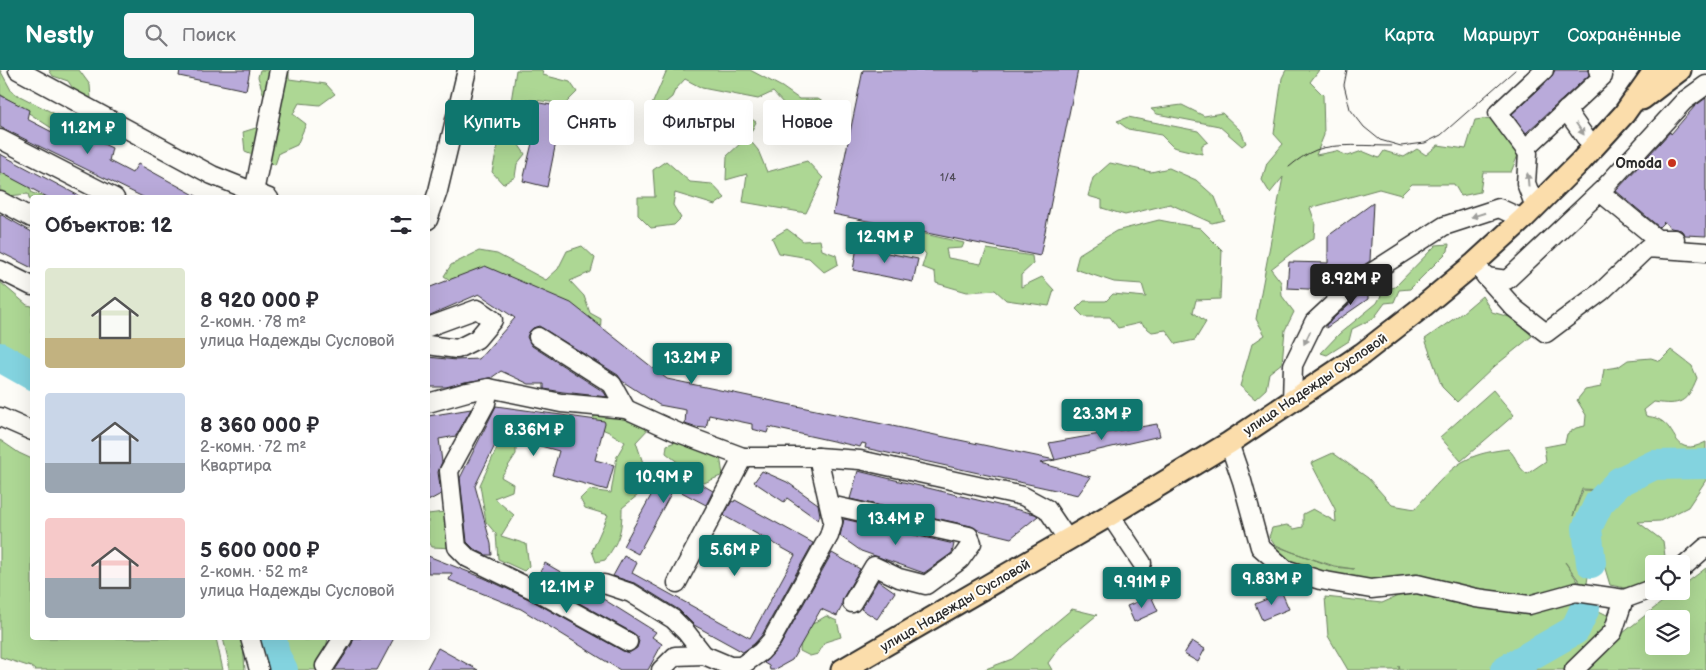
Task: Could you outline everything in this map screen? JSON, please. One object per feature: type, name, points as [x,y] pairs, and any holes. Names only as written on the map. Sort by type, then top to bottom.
[{"type":"main road","points":[[1624,114],[1654,70]]},
{"type":"main road","points":[[1624,114],[1680,70]]},
{"type":"main road","name":"улица Надежды Сусловой","points":[[842,670],[1068,540],[1229,443],[1369,348],[1421,308],[1481,270],[1529,213],[1624,114]]},
{"type":"lane","points":[[18,70],[212,175],[261,194],[279,70]]},
{"type":"lane","points":[[430,214],[438,191],[467,70]]},
{"type":"lane","points":[[1292,401],[1294,364],[1314,322],[1357,282],[1444,226],[1499,208],[1529,213],[1526,182],[1527,151],[1498,112],[1544,70]]},
{"type":"lane","points":[[1527,151],[1566,110],[1603,76],[1598,70]]},
{"type":"lane","points":[[1481,270],[1507,280],[1600,192],[1684,101],[1706,85]]},
{"type":"lane","points":[[1566,110],[1593,148]]},
{"type":"lane","points":[[0,140],[108,195]]},
{"type":"lane","points":[[1600,192],[1657,239],[1706,240]]},
{"type":"lane","points":[[0,201],[30,217]]},
{"type":"lane","points":[[1481,270],[1514,308],[1546,333],[1602,292],[1647,248],[1706,252]]},
{"type":"lane","points":[[0,270],[30,285]]},
{"type":"lane","points":[[430,325],[477,309],[493,320],[477,339],[456,349],[430,345]]},
{"type":"lane","points":[[538,337],[612,384],[626,409]]},
{"type":"lane","points":[[489,388],[486,403],[449,471],[457,546],[468,558],[536,591],[628,642]]},
{"type":"lane","points":[[430,403],[466,392],[489,388],[561,403],[626,409],[679,434],[743,457],[818,457],[860,460],[1023,496],[1047,509],[1068,540]]},
{"type":"lane","points":[[0,417],[30,430]]},
{"type":"lane","points":[[1229,443],[1242,481],[1260,547],[1285,569],[1320,580],[1371,589],[1417,584],[1476,598],[1529,605],[1576,592],[1624,599],[1645,591]]},
{"type":"lane","points":[[677,583],[743,457]]},
{"type":"lane","points":[[661,670],[675,656],[704,655],[730,666],[741,666],[761,652],[771,641],[829,536],[832,522],[830,505],[818,457]]},
{"type":"lane","points":[[830,505],[969,536],[972,544],[960,560],[926,585],[899,578],[874,566],[852,604]]},
{"type":"lane","points":[[1110,515],[1142,563]]},
{"type":"lane","points":[[1690,561],[1706,547]]},
{"type":"lane","points":[[604,584],[631,593],[672,619],[686,632],[704,655]]},
{"type":"lane","points":[[1574,670],[1613,632],[1624,599]]},
{"type":"lane","points":[[251,640],[260,670]]},
{"type":"lane","points":[[325,666],[342,640]]},
{"type":"green space","points":[[0,70],[12,92],[59,116],[66,130],[56,131],[0,94]]},
{"type":"green space","points":[[49,70],[79,70],[90,85],[91,98],[80,99],[68,81],[53,76]]},
{"type":"green space","points":[[260,70],[289,70],[289,79],[326,84],[335,94],[320,105],[299,103],[293,114],[306,124],[297,145],[279,153],[275,165],[245,152],[243,132],[259,127],[264,96],[258,77]]},
{"type":"green space","points":[[516,70],[542,70],[543,75],[570,82],[577,92],[569,100],[549,100],[549,102],[526,99],[511,100]]},
{"type":"green space","points":[[671,70],[750,70],[782,87],[799,99],[820,100],[780,100],[773,92],[758,99],[702,88],[685,79],[668,100],[654,100],[666,72]]},
{"type":"green space","points":[[1286,70],[1319,70],[1310,82],[1323,95],[1324,135],[1316,155],[1336,151],[1348,156],[1362,151],[1379,158],[1384,151],[1404,157],[1417,149],[1426,155],[1438,145],[1466,149],[1475,120],[1491,118],[1521,148],[1511,172],[1483,172],[1480,192],[1461,196],[1454,184],[1412,184],[1401,195],[1379,189],[1310,208],[1315,222],[1314,238],[1271,269],[1281,282],[1282,296],[1294,312],[1285,330],[1282,363],[1269,373],[1266,389],[1255,399],[1240,386],[1252,344],[1265,335],[1256,319],[1283,177],[1270,193],[1262,180],[1267,163],[1283,144],[1274,134],[1282,78]]},
{"type":"green space","points":[[1182,105],[1204,116],[1222,113],[1241,131],[1246,143],[1242,146],[1219,126],[1157,114],[1151,109]]},
{"type":"green space","points":[[1128,117],[1198,131],[1208,142],[1202,145],[1202,154],[1173,147],[1161,135],[1128,129],[1117,121]]},
{"type":"green space","points":[[753,144],[758,150],[767,172],[807,161],[823,178],[806,213],[743,202],[747,174],[726,180],[727,156],[739,145]]},
{"type":"green space","points":[[498,145],[519,145],[525,154],[517,164],[515,177],[503,184],[492,172]]},
{"type":"green space","points":[[666,161],[690,182],[712,184],[725,198],[715,205],[675,193],[673,205],[681,218],[674,225],[651,228],[638,215],[638,197],[655,197],[653,170]]},
{"type":"green space","points":[[1110,163],[1151,172],[1169,168],[1196,180],[1215,197],[1224,220],[1212,223],[1170,204],[1125,215],[1102,208],[1102,200],[1088,196],[1093,178]]},
{"type":"green space","points":[[0,168],[27,182],[32,193],[39,195],[30,195],[30,201],[28,194],[8,196],[0,191]]},
{"type":"green space","points":[[1159,220],[1200,228],[1222,250],[1220,299],[1196,300],[1193,312],[1206,322],[1195,340],[1176,344],[1166,330],[1152,332],[1140,323],[1118,328],[1110,317],[1084,317],[1076,309],[1084,301],[1106,301],[1113,294],[1146,297],[1142,284],[1114,282],[1075,269],[1079,254],[1116,231]]},
{"type":"green space","points":[[787,229],[803,241],[820,240],[822,250],[836,255],[838,264],[824,272],[809,258],[779,253],[772,238]]},
{"type":"green space","points":[[916,232],[964,243],[962,248],[946,249],[948,258],[981,264],[987,249],[1032,256],[1033,264],[1021,275],[1021,287],[1042,277],[1054,290],[1049,306],[1006,300],[995,290],[967,292],[936,283],[935,272],[922,267],[926,254],[912,238]]},
{"type":"green space","points":[[1449,244],[1448,251],[1410,289],[1399,290],[1394,302],[1385,303],[1374,318],[1352,329],[1349,341],[1327,355],[1321,353],[1339,334],[1377,303],[1384,290],[1395,287],[1436,245]]},
{"type":"green space","points":[[582,246],[595,258],[591,272],[570,281],[584,296],[590,313],[601,319],[600,336],[453,282],[444,276],[451,265],[479,251],[497,254],[546,280],[558,269],[567,251]]},
{"type":"green space","points":[[0,282],[30,306],[30,389],[0,369]]},
{"type":"green space","points":[[1482,296],[1492,312],[1513,318],[1532,336],[1495,366],[1457,402],[1442,387],[1425,339],[1462,313]]},
{"type":"green space","points":[[1671,350],[1692,366],[1697,378],[1690,393],[1682,401],[1676,403],[1654,402],[1644,410],[1646,416],[1657,418],[1665,423],[1681,445],[1687,447],[1706,442],[1706,480],[1688,507],[1660,521],[1638,522],[1663,541],[1665,555],[1645,555],[1645,583],[1630,589],[1610,585],[1593,529],[1603,490],[1582,489],[1573,516],[1583,490],[1602,491],[1585,527],[1590,563],[1586,590],[1565,562],[1597,610],[1607,615],[1623,633],[1645,616],[1645,655],[1690,655],[1690,610],[1652,610],[1665,600],[1690,600],[1690,580],[1706,568],[1706,670],[1400,670],[1399,666],[1399,670],[1348,670],[1328,636],[1325,597],[1382,603],[1405,593],[1286,567],[1267,546],[1273,545],[1290,551],[1274,544],[1269,537],[1272,528],[1287,525],[1294,529],[1303,527],[1303,514],[1313,509],[1336,522],[1335,509],[1311,463],[1333,453],[1368,478],[1392,505],[1415,509],[1453,469],[1476,456],[1508,449],[1527,474],[1546,461],[1544,447],[1565,443],[1567,434],[1576,428],[1585,426],[1586,415],[1577,400],[1585,390],[1601,387],[1604,369],[1618,367],[1628,360],[1651,358],[1660,361]],"holes":[[[1297,554],[1334,566],[1354,569],[1334,567]]]},
{"type":"green space","points":[[1493,390],[1514,415],[1461,461],[1440,437]]},
{"type":"green space","points":[[605,405],[622,419],[639,418],[651,426],[636,442],[647,475],[638,495],[622,508],[619,536],[614,547],[605,560],[596,562],[592,551],[608,515],[585,508],[580,499],[589,490],[611,493],[617,456],[625,442],[595,426],[593,413]]},
{"type":"green space","points":[[507,426],[516,426],[516,454],[501,477],[513,484],[512,491],[494,498],[514,515],[501,536],[526,544],[529,566],[524,571],[498,559],[496,534],[486,522],[480,485]]},
{"type":"green space","points":[[0,440],[30,458],[30,640],[216,640],[223,670],[35,670],[0,657]]},
{"type":"green space","points":[[681,440],[720,456],[723,475],[704,483],[666,453],[667,445]]},
{"type":"green space","points":[[444,512],[461,529],[453,548],[432,547],[430,544],[430,514]]},
{"type":"green space","points":[[1072,609],[1097,615],[1062,644],[1048,663],[1052,670],[983,670],[1012,659]]},
{"type":"green space","points":[[826,616],[837,621],[841,637],[825,642],[818,654],[810,656],[800,651],[801,631]]},
{"type":"green space","points":[[223,640],[247,640],[243,645],[245,670],[229,670]]},
{"type":"green space","points":[[276,640],[328,640],[322,670],[283,670]]},
{"type":"building","points":[[180,70],[250,70],[246,90],[179,76]]},
{"type":"building","points":[[863,70],[1078,70],[1040,256],[833,214],[847,145],[851,145],[851,128]]},
{"type":"building","points":[[1555,70],[1588,70],[1589,75],[1526,133],[1512,114],[1551,78]]},
{"type":"building","points":[[0,95],[29,110],[27,119],[73,143],[80,133],[112,148],[109,161],[132,173],[138,164],[195,195],[139,195],[0,127]]},
{"type":"building","name":"Omoda","points":[[1706,98],[1706,236],[1685,235],[1681,230],[1671,228],[1664,222],[1659,227],[1616,191],[1695,106]]},
{"type":"building","points":[[539,103],[549,105],[549,145],[555,145],[547,187],[523,181],[532,145],[539,145]]},
{"type":"building","points":[[0,154],[77,195],[43,195],[0,172]]},
{"type":"building","points":[[1373,203],[1370,261],[1350,274],[1327,296],[1327,290],[1287,288],[1289,262],[1328,263],[1328,236]]},
{"type":"building","points":[[0,214],[30,231],[30,267],[0,252]]},
{"type":"building","points":[[857,247],[918,259],[913,282],[853,270]]},
{"type":"building","points":[[485,266],[571,303],[667,379],[1055,460],[1040,463],[1091,477],[1078,495],[865,448],[866,444],[862,443],[860,447],[769,427],[767,433],[752,429],[752,424],[709,415],[706,428],[694,427],[685,424],[686,410],[659,405],[622,381],[618,375],[539,326],[533,328],[527,337],[532,346],[604,392],[607,397],[544,389],[544,384],[529,384],[501,371],[491,378],[446,387],[430,387],[430,357],[456,360],[479,359],[515,318],[479,294],[430,315],[430,287]]},
{"type":"building","points":[[1368,287],[1368,299],[1326,328],[1326,325]]},
{"type":"building","points":[[496,406],[604,421],[595,460],[614,465],[607,490],[552,475],[559,451],[500,435],[475,486],[491,544],[492,555],[486,555],[474,549],[467,542],[460,478]]},
{"type":"building","points":[[471,409],[456,436],[439,439],[442,462],[438,472],[441,494],[430,500],[430,416]]},
{"type":"building","points":[[1157,424],[1160,436],[1055,460],[1049,443]]},
{"type":"building","points":[[668,465],[713,491],[706,505],[674,488],[638,554],[623,546]]},
{"type":"building","points":[[762,471],[787,482],[818,504],[820,515],[818,520],[787,498],[784,502],[754,482]]},
{"type":"building","points":[[858,471],[1038,516],[1011,538],[978,530],[971,526],[850,499]]},
{"type":"building","points":[[735,500],[813,543],[762,635],[743,652],[694,625],[679,610],[637,584],[613,576],[624,556],[637,563],[632,573],[750,638],[795,555],[726,517],[724,515],[732,501],[734,502]]},
{"type":"building","points":[[844,519],[954,544],[952,553],[924,573],[861,551],[840,536]]},
{"type":"building","points":[[832,553],[860,569],[843,598],[842,606],[837,616],[821,609],[792,660],[774,670],[770,670],[769,666],[764,663],[780,646]]},
{"type":"building","points":[[430,557],[484,578],[531,600],[623,651],[629,653],[637,648],[639,641],[633,633],[536,579],[545,563],[585,586],[656,632],[652,637],[662,644],[648,670],[620,670],[521,609],[449,580],[452,573],[430,573]]},
{"type":"building","points":[[878,580],[895,592],[877,619],[861,609]]},
{"type":"building","points":[[1282,593],[1289,609],[1262,620],[1255,604]]},
{"type":"building","points":[[1151,596],[1158,611],[1134,622],[1127,606]]},
{"type":"building","points":[[353,640],[393,640],[377,670],[335,670]]},
{"type":"building","points":[[1192,641],[1205,649],[1198,662],[1184,654]]},
{"type":"building","points":[[438,648],[478,670],[426,670]]},
{"type":"waterway","points":[[0,357],[30,374]]},
{"type":"waterway","points":[[1591,563],[1587,528],[1599,503],[1619,482],[1654,465],[1706,464]]},
{"type":"waterway","points":[[1505,670],[1575,630],[1585,608]]},
{"type":"waterway","points":[[272,640],[275,655],[283,670]]},
{"type":"tram line","points":[[1347,70],[1344,85],[1350,109],[1364,127],[1380,140],[1401,146],[1425,143],[1441,135],[1515,70]]},
{"type":"tram line","points":[[1289,167],[1305,155],[1332,146],[1391,146]]},
{"type":"place","name":"Omoda","points":[[1672,163]]}]
